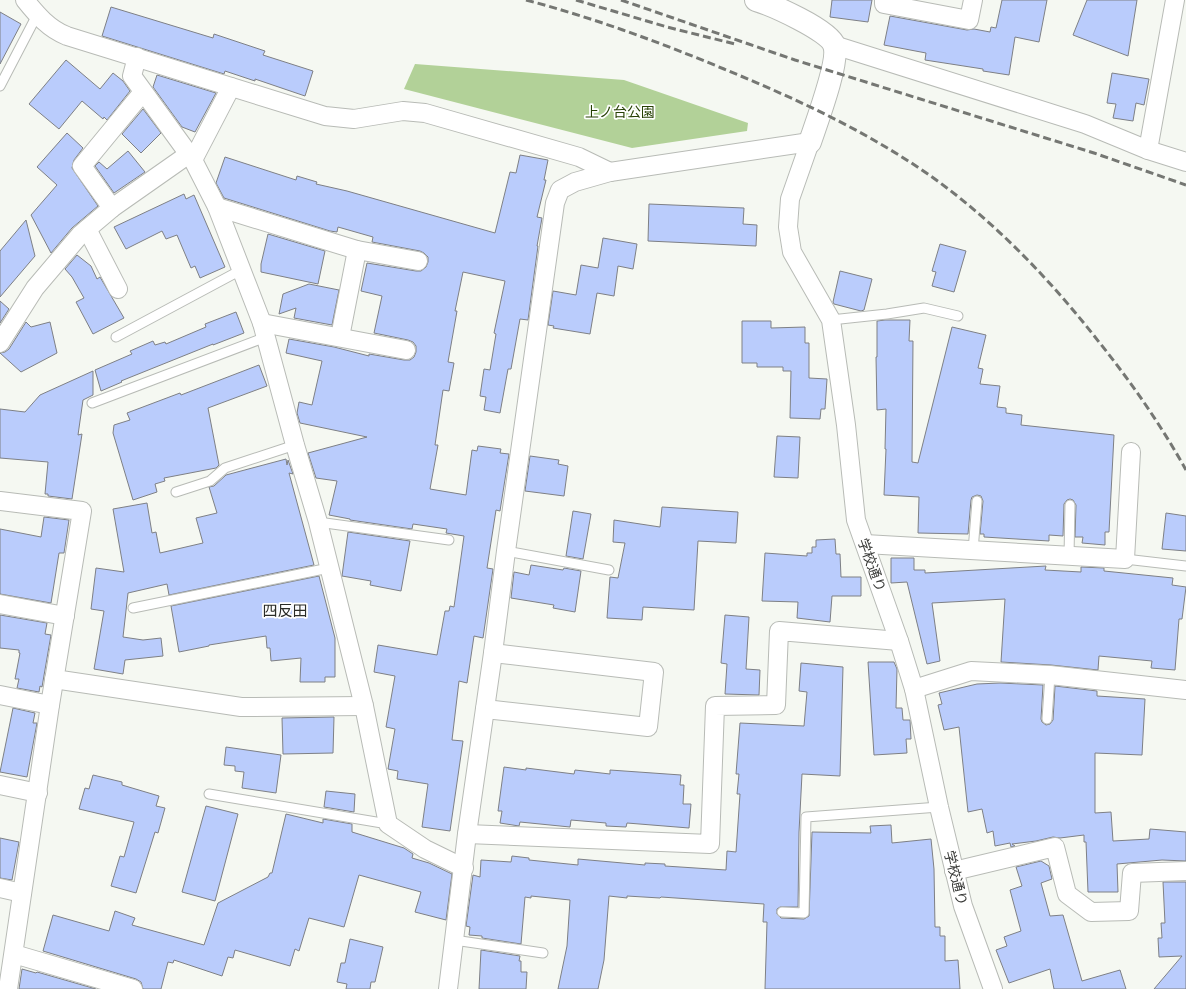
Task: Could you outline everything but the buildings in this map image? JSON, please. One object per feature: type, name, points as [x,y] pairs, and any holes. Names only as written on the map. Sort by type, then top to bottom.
[{"type":"street","points":[[25,0],[37,15],[59,33],[325,116],[354,119],[403,111],[425,113],[579,157],[610,172]]},
{"type":"street","points":[[448,989],[467,834],[555,203],[560,190],[574,182],[610,172],[810,142],[835,59],[834,45],[828,36],[818,29],[756,0]]},
{"type":"street","points":[[884,0],[884,4],[969,20],[973,0]]},
{"type":"street","points":[[1148,150],[1175,0]]},
{"type":"street","points":[[834,45],[1085,124],[1148,150],[1186,162]]},
{"type":"street","points":[[137,58],[132,76],[191,157],[217,207],[264,330],[330,568],[364,706],[388,824],[425,849],[464,868]]},
{"type":"street","points":[[0,343],[35,288],[80,235],[112,208],[191,157],[231,87]]},
{"type":"street","points":[[112,208],[82,166],[143,92]]},
{"type":"street","name":"学校通り","points":[[810,142],[790,199],[788,227],[792,252],[830,320],[846,425],[856,520],[899,641],[914,689],[939,807],[963,906],[993,989]]},
{"type":"street","points":[[217,207],[357,250],[418,261]]},
{"type":"street","points":[[87,229],[118,290]]},
{"type":"street","points":[[340,337],[357,250]]},
{"type":"street","points":[[264,330],[340,337],[406,350]]},
{"type":"street","points":[[865,544],[1125,559],[1131,452]]},
{"type":"street","points":[[0,501],[82,511],[54,679],[8,989]]},
{"type":"street","points":[[0,604],[64,616]]},
{"type":"street","points":[[467,834],[710,844],[715,706],[776,705],[779,632],[899,641]]},
{"type":"street","points":[[485,709],[648,727],[654,672],[493,653]]},
{"type":"street","points":[[914,689],[971,671],[1050,675],[1186,690]]},
{"type":"street","points":[[54,679],[241,707],[364,706]]},
{"type":"street","points":[[0,695],[50,705]]},
{"type":"street","points":[[0,785],[38,793]]},
{"type":"street","points":[[954,871],[1055,847],[1067,894],[1091,912],[1129,912],[1132,873],[1186,871]]},
{"type":"street","points":[[0,888],[22,893]]},
{"type":"street","points":[[14,954],[133,989]]},
{"type":"lane","points":[[0,86],[37,15]]},
{"type":"lane","points":[[116,337],[241,270]]},
{"type":"lane","points":[[830,320],[887,314],[924,308],[958,316]]},
{"type":"lane","points":[[92,403],[264,330]]},
{"type":"lane","points":[[176,492],[210,481],[225,468],[295,445]]},
{"type":"lane","points":[[973,551],[977,501]]},
{"type":"lane","points":[[1069,556],[1070,505]]},
{"type":"lane","points":[[318,522],[449,540]]},
{"type":"lane","points":[[506,551],[609,570]]},
{"type":"lane","points":[[1125,559],[1186,566]]},
{"type":"lane","points":[[133,608],[330,568]]},
{"type":"lane","points":[[1047,719],[1050,675]]},
{"type":"lane","points":[[209,794],[388,824]]},
{"type":"lane","points":[[782,912],[804,913],[806,817],[939,807]]},
{"type":"lane","points":[[454,940],[542,953]]},
{"type":"green space","name":"上ノ台公園","points":[[415,64],[624,80],[748,123],[747,131],[632,148],[404,89]]},
{"type":"railway","points":[[526,0],[651,40],[780,93],[862,133],[888,148],[939,182],[961,199],[1004,237],[1063,298],[1134,388],[1156,420],[1186,470]]},
{"type":"railway","points":[[576,0],[667,27],[735,44]]},
{"type":"railway","points":[[621,0],[795,60],[1094,153],[1186,185]]},
{"type":"district","name":"四反田","points":[[285,611]]}]
